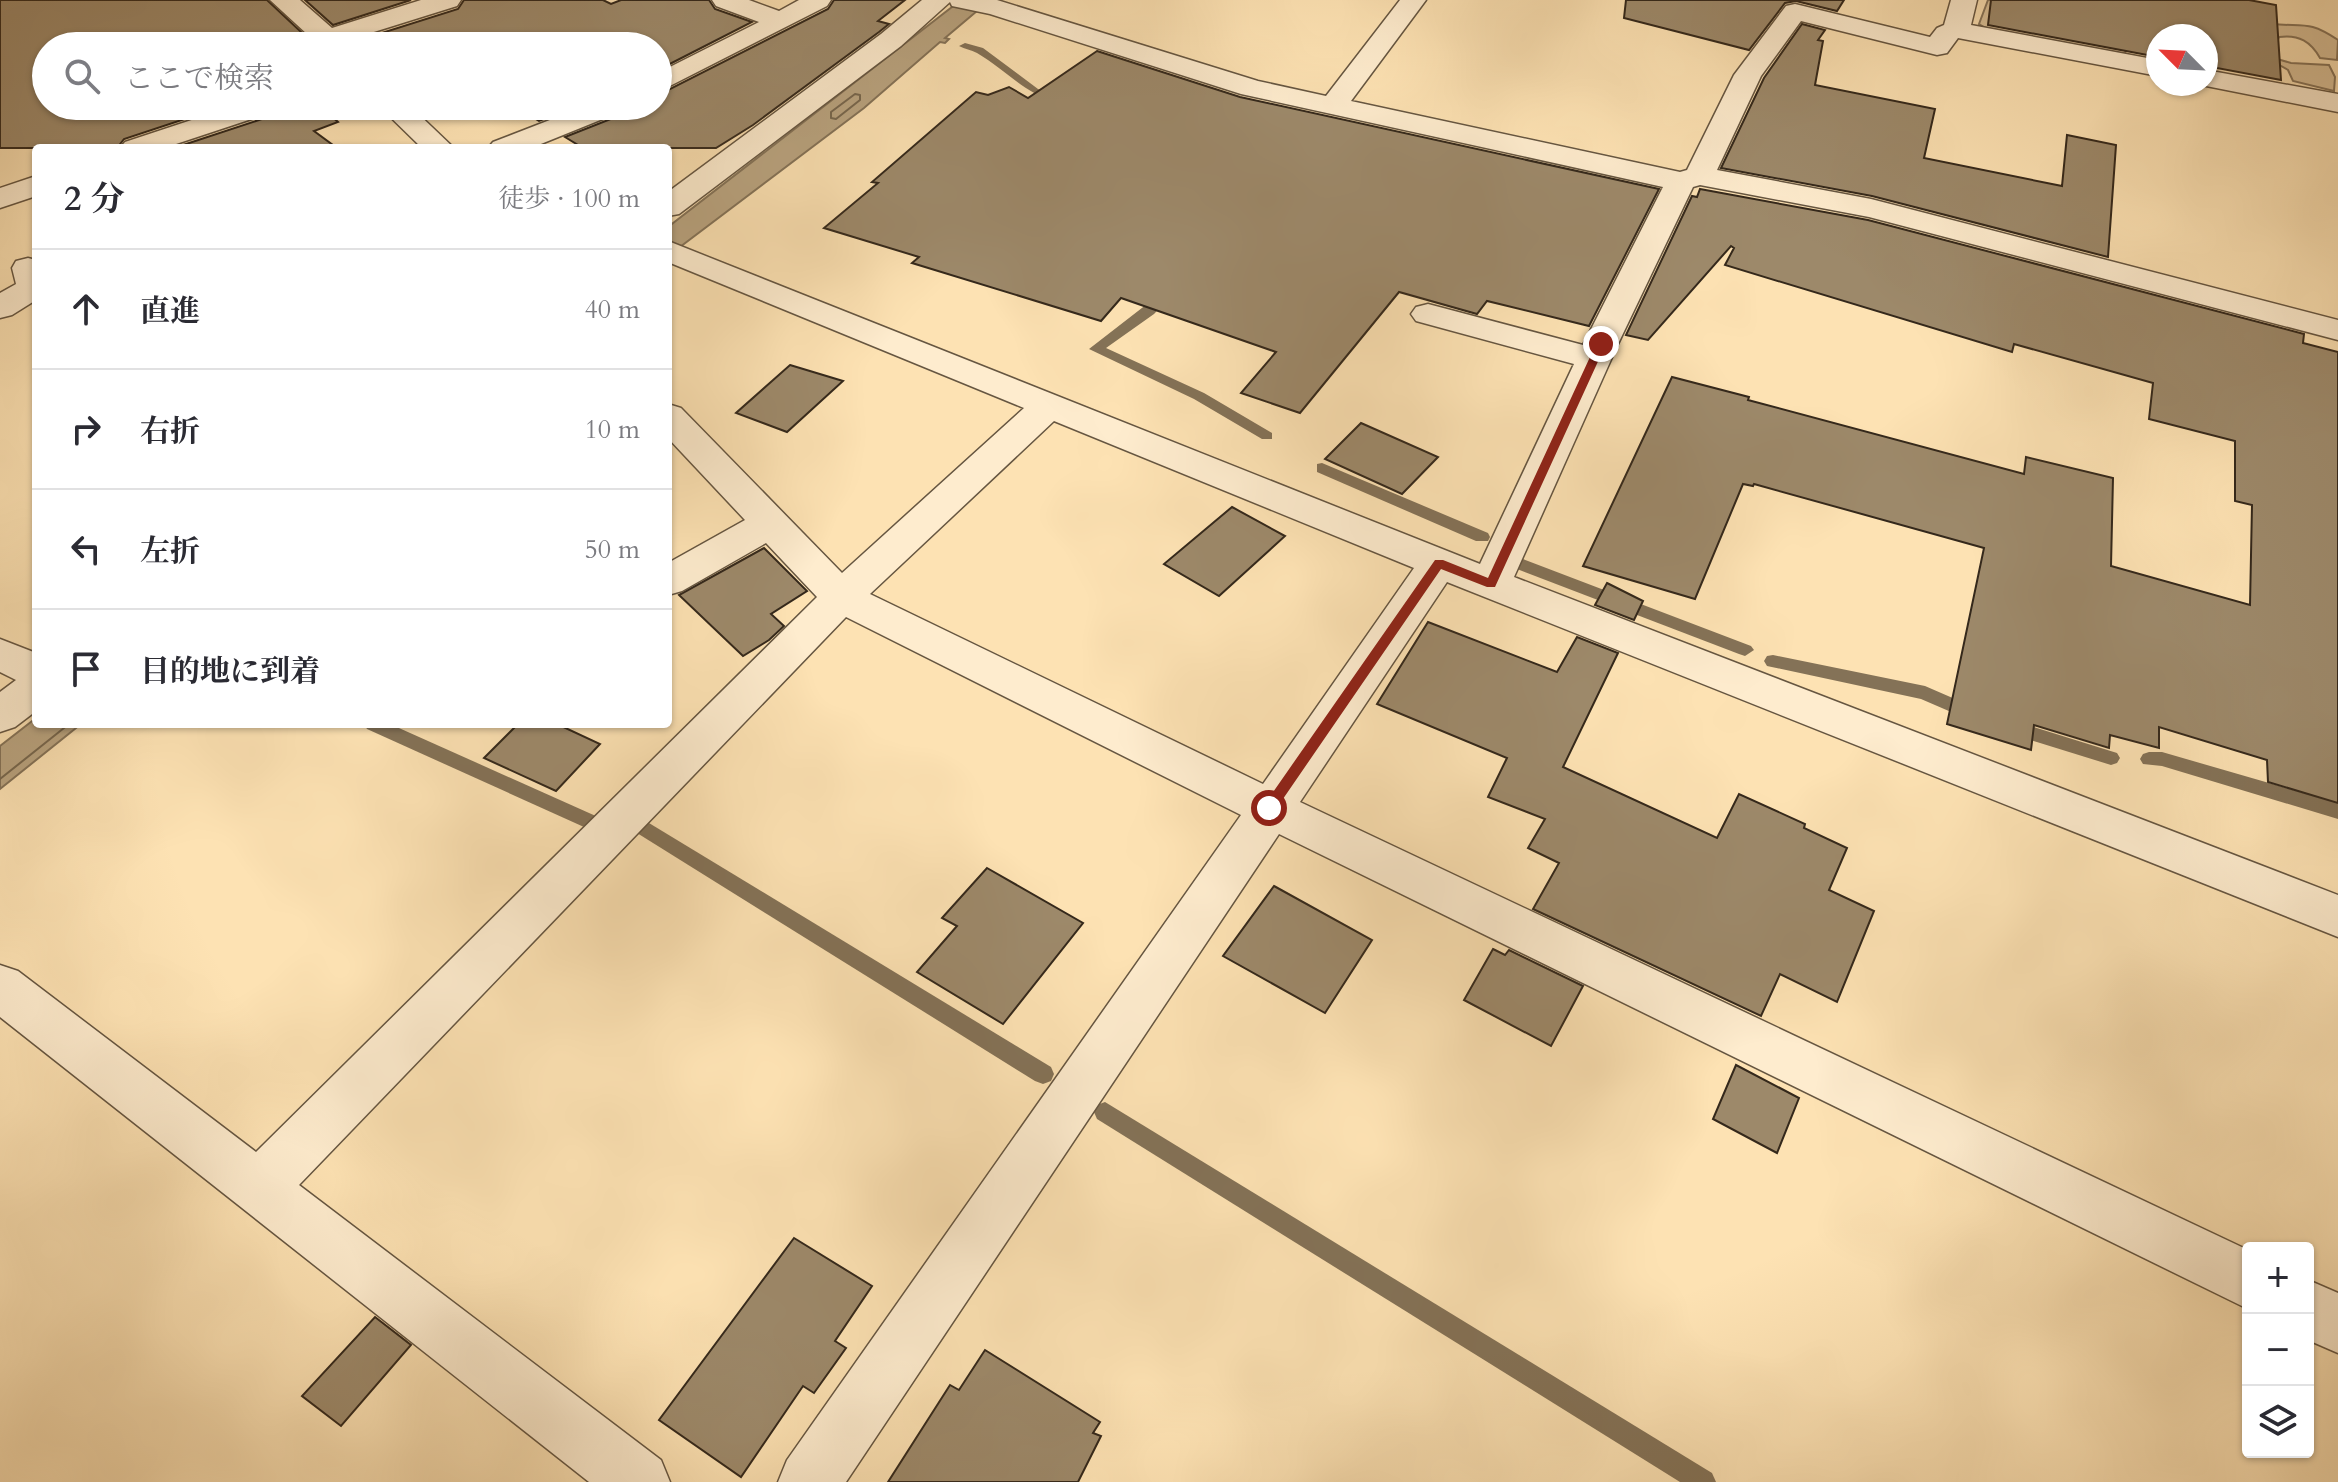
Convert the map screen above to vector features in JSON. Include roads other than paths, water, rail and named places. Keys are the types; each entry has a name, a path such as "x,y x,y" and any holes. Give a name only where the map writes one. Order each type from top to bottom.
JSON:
{"street":[{"path":"283,0 320,32"},
{"path":"360,32 448,0"},
{"path":"725,0 781,21"},
{"path":"672,77 818,0"},
{"path":"672,204 891,40 938,0"},
{"path":"961,0 997,8 1251,88 1690,178 1871,208 2005,240 2338,330"},
{"path":"1333,106 1413,0"},
{"path":"1956,30 1964,0"},
{"path":"1491,584 1595,359 1690,178 1748,75 1795,12 1937,47 1946,34 1956,30 2146,66"},
{"path":"2218,80 2338,103"},
{"path":"144,144 195,120"},
{"path":"408,120 435,144"},
{"path":"514,144 579,120"},
{"path":"0,199 32,187"},
{"path":"679,264 1048,406 1491,584 2338,916"},
{"path":"28,268 32,283"},
{"path":"0,308 32,288"},
{"path":"1428,314 1595,359"},
{"path":"259,1187 841,597 1048,406"},
{"path":"672,420 841,597 1269,808 2242,1277"},
{"path":"672,579 770,523"},
{"path":"809,1482 1439,563"},
{"path":"0,654 32,670"},
{"path":"0,715 32,691"},
{"path":"0,987 639,1482"},
{"path":"2314,1312 2338,1324"}],"water":[{"path":"961,0 990,0 945,38 949,39 945,43 940,42 864,108 672,253 672,224"},
{"path":"32,721 32,728 76,728 0,789 0,746"}],"waterway":[{"path":"965,46 979,50 1034,91 1058,100"},
{"path":"1169,291 1149,311 1096,349 1199,396 1267,436"},
{"path":"1322,468 1482,537"},
{"path":"1523,565 1745,650"},
{"path":"1773,661 1925,693 1972,714"},
{"path":"2011,727 2111,758"},
{"path":"382,728 591,822"},
{"path":"2149,759 2162,759 2338,811"},
{"path":"644,828 1043,1074"},
{"path":"1105,1112 1703,1482"}]}
